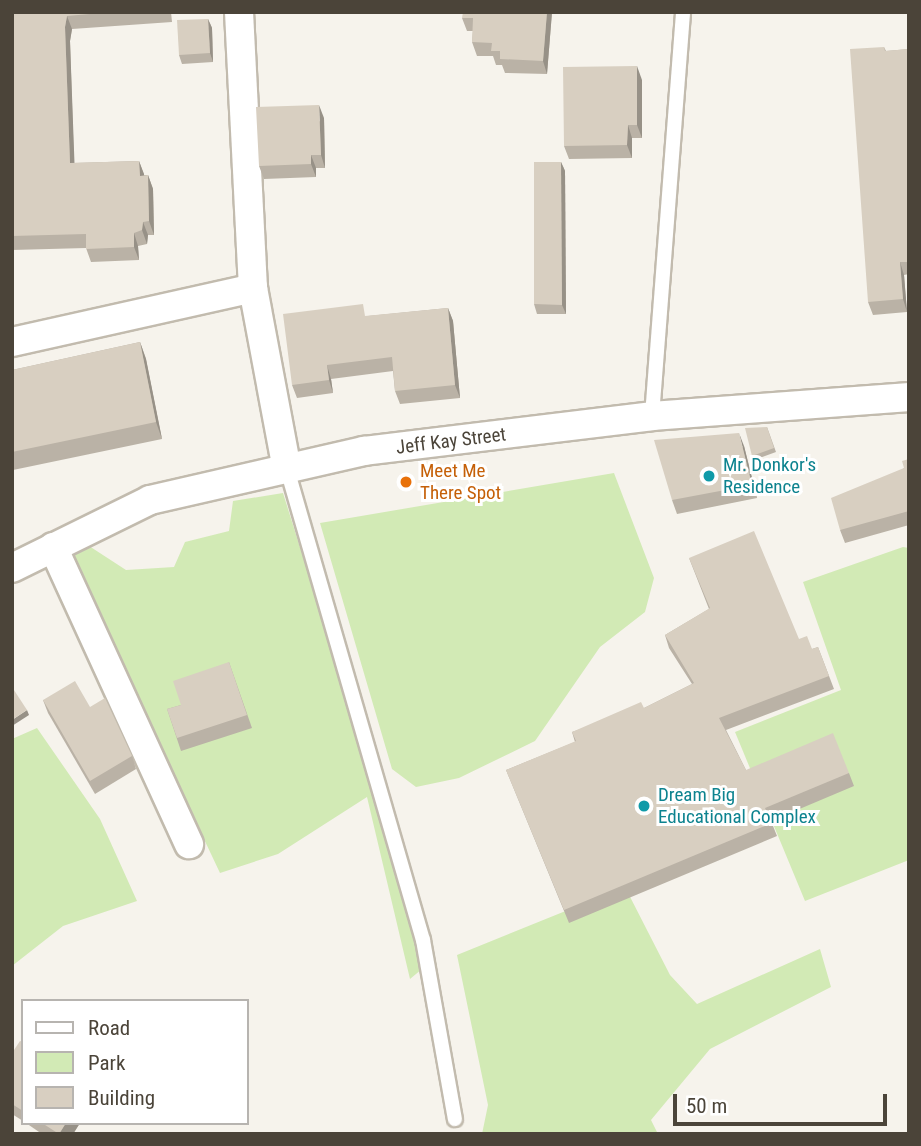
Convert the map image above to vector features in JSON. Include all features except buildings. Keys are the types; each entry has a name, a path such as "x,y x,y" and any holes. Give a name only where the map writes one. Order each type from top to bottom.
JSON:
{"street":[{"path":"239,12 253,288 287,469"},
{"path":"12,342 253,288"},
{"name":"Jeff Kay Street","path":"12,568 150,500 364,452 652,416 909,397"},
{"path":"53,547 189,844"}],"lane":[{"path":"652,416 683,12"},
{"path":"287,469 423,940 455,1119"}],"green space":[{"path":"614,473 654,578 645,612 600,647 535,741 459,778 416,787 392,769 320,523"},
{"path":"283,493 370,771 422,969 410,979 367,797 278,854 220,873 68,551 86,544 126,570 174,567 185,542 229,531 233,501"},
{"path":"903,547 909,548 909,860 805,901 735,732 841,690 803,582"},
{"path":"37,728 100,819 137,901 63,926 12,966 12,739"},
{"path":"625,887 670,975 697,1004 820,949 831,987 710,1049 651,1120 658,1134 482,1134 488,1105 457,955"}],"place":[{"name":"Mr. Donkor's Residence","path":"709,476"},
{"name":"Meet Me There Spot","path":"406,482"},
{"name":"Dream Big Educational Complex","path":"644,806"}]}
